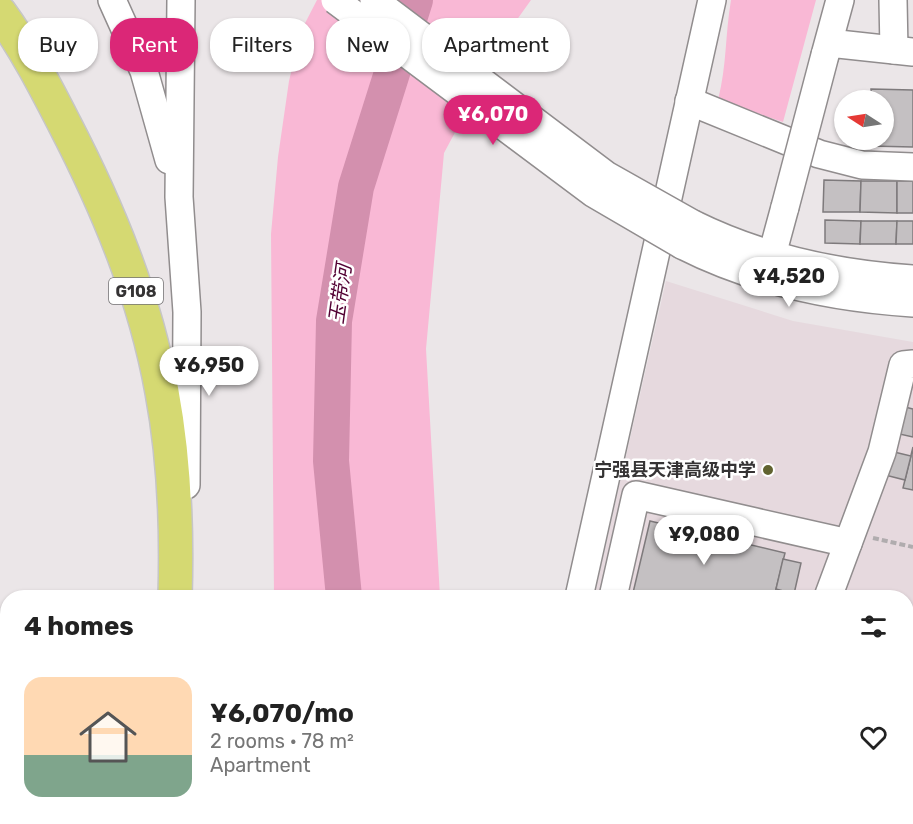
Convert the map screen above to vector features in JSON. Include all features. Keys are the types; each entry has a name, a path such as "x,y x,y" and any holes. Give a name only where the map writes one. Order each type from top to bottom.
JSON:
{"highway":[{"name":"G108","path":"0,13 57,110 97,189 139,298 156,364 166,416 172,482 176,590"}],"street":[{"path":"112,0 144,71 164,137 178,197"},
{"path":"177,590 186,497 187,312 178,197 181,0"},
{"path":"335,0 593,194 687,234 723,238 813,266 855,274 913,279"},
{"path":"374,0 687,234 704,256 752,275 808,290 863,300 913,303"},
{"path":"581,590 712,0"},
{"path":"772,255 840,0"},
{"path":"827,49 904,51 893,0"},
{"path":"689,101 819,154 861,165 913,167"},
{"path":"831,590 882,452 903,365 913,364"},
{"path":"615,590 636,495 850,538"}],"path":[{"path":"850,538 913,547"}],"shaded area":[{"path":"317,0 531,0 518,18 422,18 422,72 487,72 444,153 426,349 440,590 274,590 271,234 278,157 291,72 314,72 314,18 308,18"},
{"path":"731,0 816,0 783,122 718,100"},
{"name":"宁强县天津高级中学","path":"666,281 793,321 913,342 913,590 596,590"}],"building":[{"path":"871,89 913,90 913,147 894,147 894,90"},
{"path":"824,180 861,181 860,212 823,212"},
{"path":"861,181 897,181 897,213 860,212"},
{"path":"897,181 913,181 913,213 897,213"},
{"path":"825,220 861,221 860,244 825,243"},
{"path":"861,221 897,221 896,244 860,244"},
{"path":"897,221 913,221 913,244 896,244"},
{"path":"901,406 913,409 913,437 895,433"},
{"path":"913,447 913,490 903,488"},
{"path":"890,451 911,456 905,480 885,475"},
{"path":"650,521 785,553 776,590 634,590"},
{"path":"783,559 801,563 795,590 776,589"}],"waterway":[{"name":"玉带河","path":"343,590 331,461 334,321 356,187 415,0"}],"place":[{"name":"宁强县天津高级中学","path":"768,470"}]}
